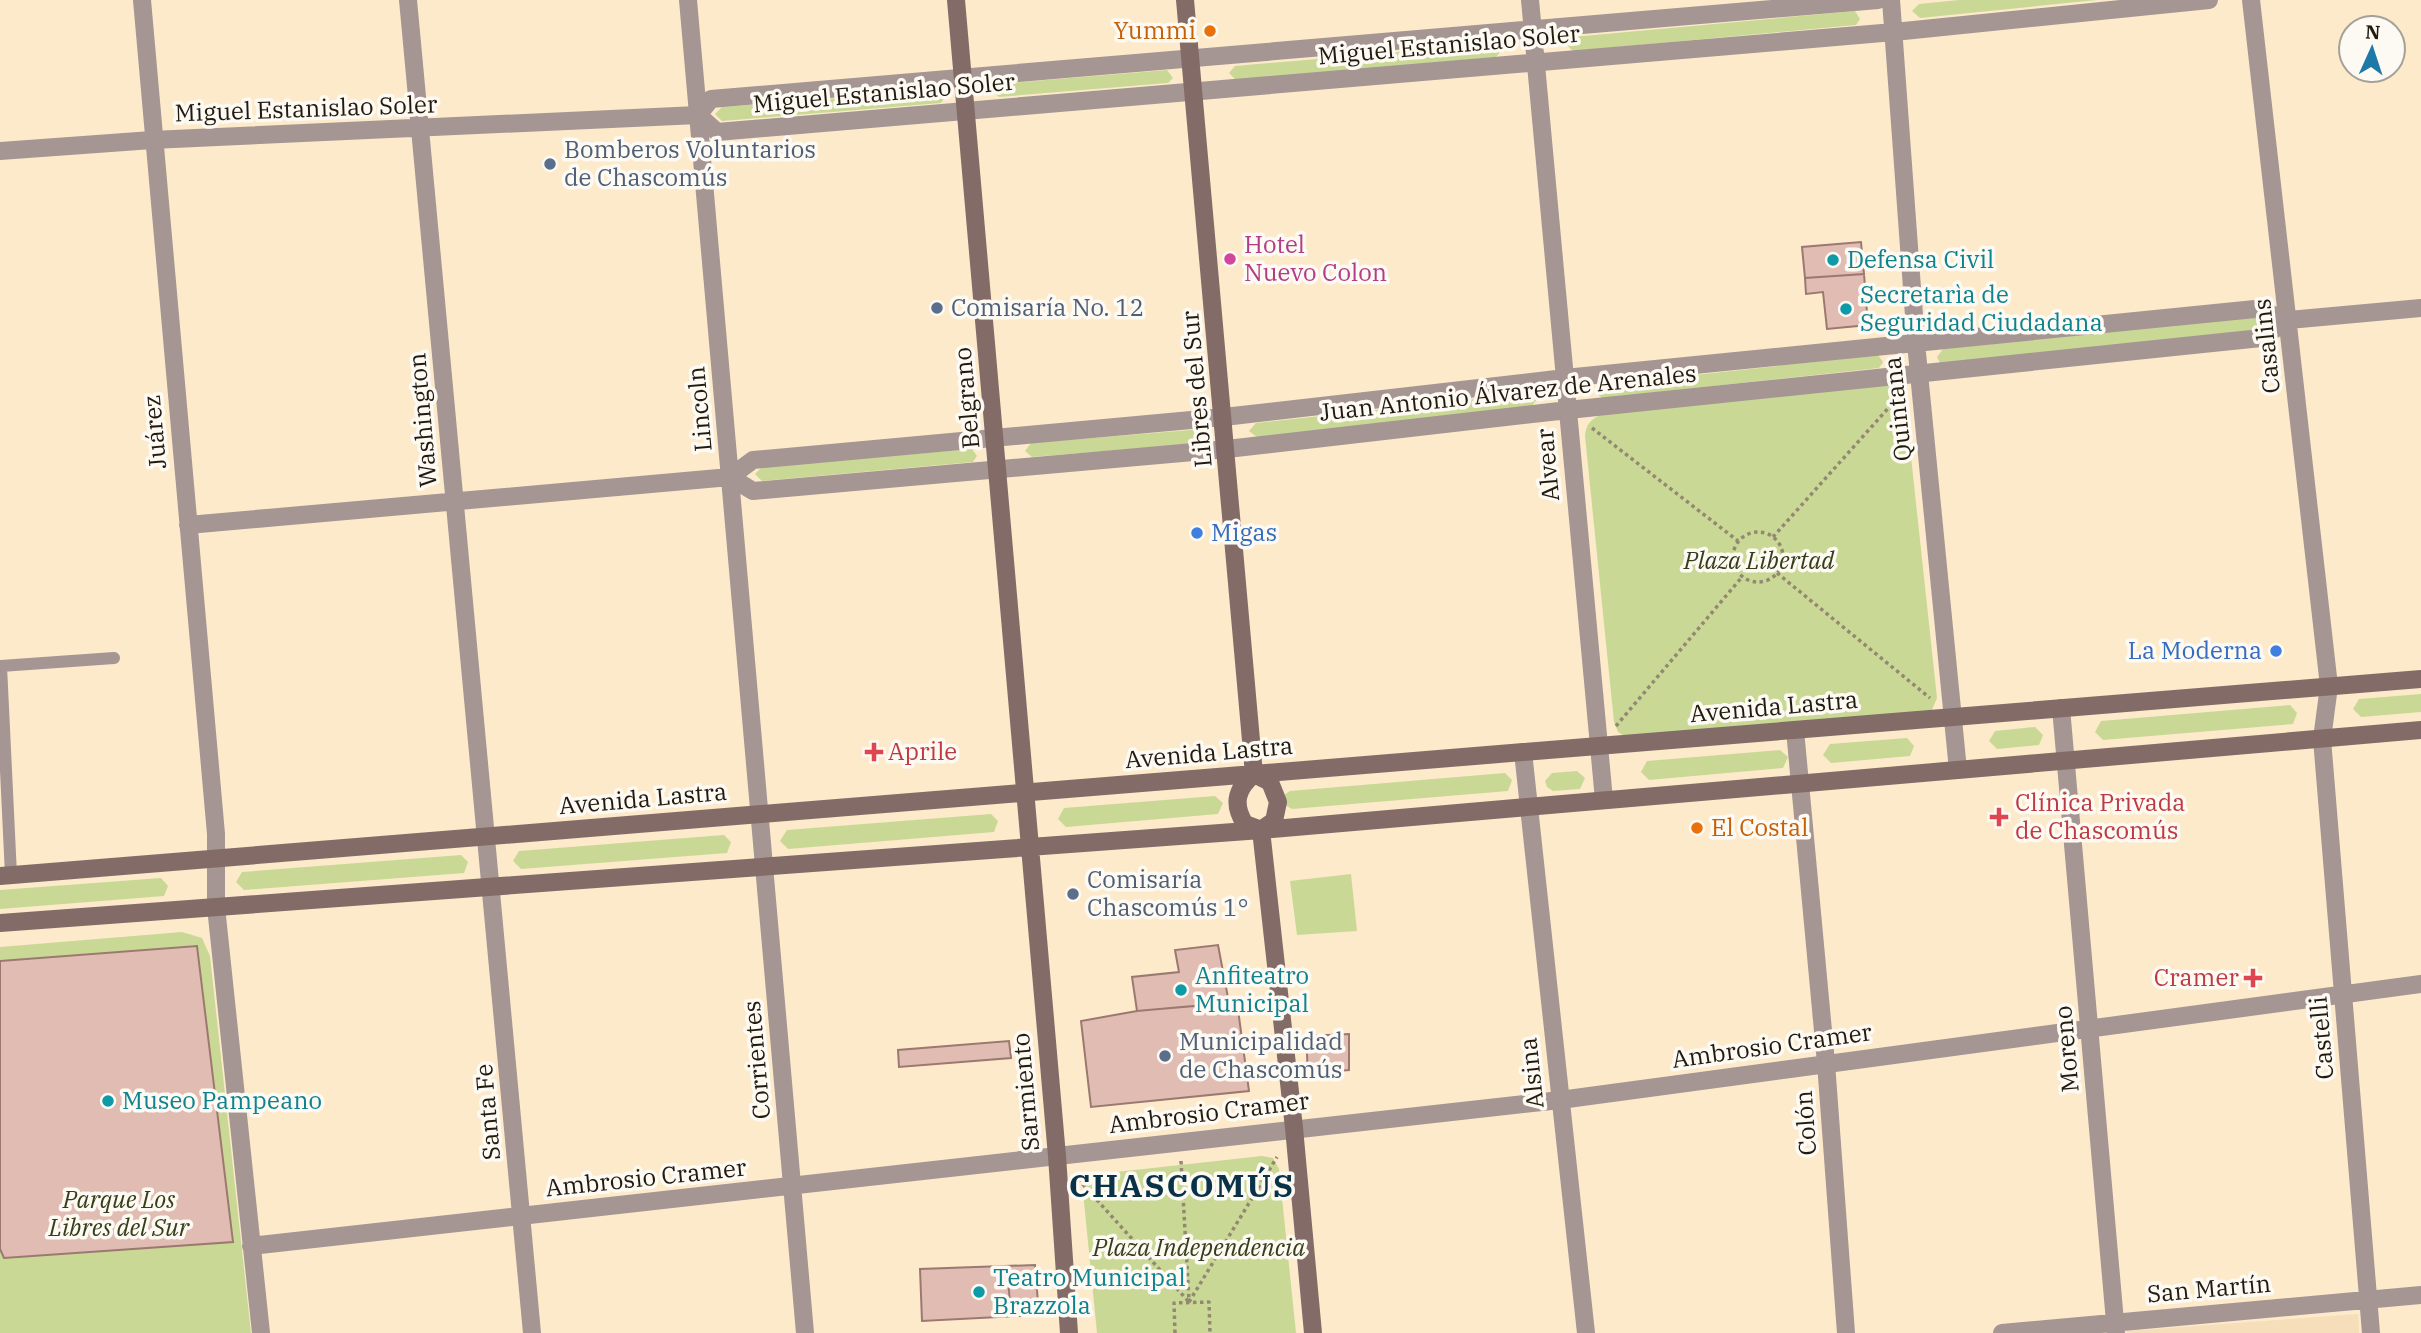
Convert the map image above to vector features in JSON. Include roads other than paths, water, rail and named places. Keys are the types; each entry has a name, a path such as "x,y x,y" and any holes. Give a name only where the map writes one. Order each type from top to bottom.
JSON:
{"main road":[{"name":"Belgrano","path":"957,0 1030,847"},
{"name":"Libres del Sur","path":"1185,0 1254,774"},
{"name":"Avenida Lastra","path":"6,875 2421,679"},
{"path":"0,923 1261,830 2421,730"},
{"path":"1254,774 1270,782 1278,802 1273,821 1261,830 1245,824 1237,805 1242,784 1254,774"},
{"path":"1261,830 1294,1128 1313,1333"},
{"name":"Sarmiento","path":"1030,847 1069,1333"}],"street":[{"name":"Juárez","path":"142,0 152,140 216,834 216,907 261,1333"},
{"name":"Washington","path":"408,0 492,887"},
{"name":"Lincoln","path":"688,0 764,867"},
{"name":"Alvear","path":"1530,0 1604,800"},
{"name":"Miguel Estanislao Soler","path":"698,115 711,99 1191,61 1878,0"},
{"name":"Quintana","path":"1891,0 1916,343 1958,770"},
{"name":"Miguel Estanislao Soler","path":"0,151 152,140 698,115 717,132 1894,32 2209,0"},
{"name":"Casalins","path":"2251,0 2329,686 2322,738"},
{"name":"Juan Antonio Álvarez de Arenales","path":"188,525 730,477 753,460 1224,417 1565,378 2255,309 2288,320 2421,308"},
{"name":"Juan Antonio Álvarez de Arenales","path":"730,477 753,491 1227,449 1920,372 2261,338 2288,320"},
{"name":"Moreno","path":"2061,708 2116,1328"},
{"name":"Colón","path":"1795,730 1826,1063 1846,1333"},
{"name":"Castelli","path":"2322,738 2371,1333"},
{"name":"Alsina","path":"1523,752 1586,1333"},
{"name":"Corrientes","path":"764,867 806,1333"},
{"name":"Santa Fe","path":"492,887 532,1333"},
{"name":"Ambrosio Cramer","path":"251,1246 1560,1100 2421,984"},
{"name":"San Martín","path":"2002,1333 2116,1328 2421,1295"}],"lane":[{"path":"6,875 1,666 114,658"}],"place":[{"name":"Yummi","path":"1210,31"},
{"name":"Bomberos Voluntarios de Chascomús","path":"550,164"},
{"name":"Hotel Nuevo Colon","path":"1230,259"},
{"name":"Defensa Civil","path":"1833,260"},
{"name":"Comisaría No. 12","path":"937,308"},
{"name":"Secretarìa de Seguridad Ciudadana","path":"1846,309"},
{"name":"Migas","path":"1197,533"},
{"name":"La Moderna","path":"2276,651"},
{"name":"Aprile","path":"874,752"},
{"name":"Clínica Privada de Chascomús","path":"1999,817"},
{"name":"El Costal","path":"1697,828"},
{"name":"Comisaría Chascomús 1°","path":"1073,894"},
{"name":"Cramer","path":"2253,978"},
{"name":"Anfiteatro Municipal","path":"1181,990"},
{"name":"Municipalidad de Chascomús","path":"1165,1056"},
{"name":"Museo Pampeano","path":"108,1101"},
{"name":"Teatro Municipal Brazzola","path":"979,1292"}],"district":[{"name":"CHASCOMÚS","path":"1182,1186"}],"park label":[{"name":"Plaza Libertad","path":"1759,561"},
{"name":"Parque Los Libres del Sur","path":"119,1214"},
{"name":"Plaza Independencia","path":"1199,1248"}]}
